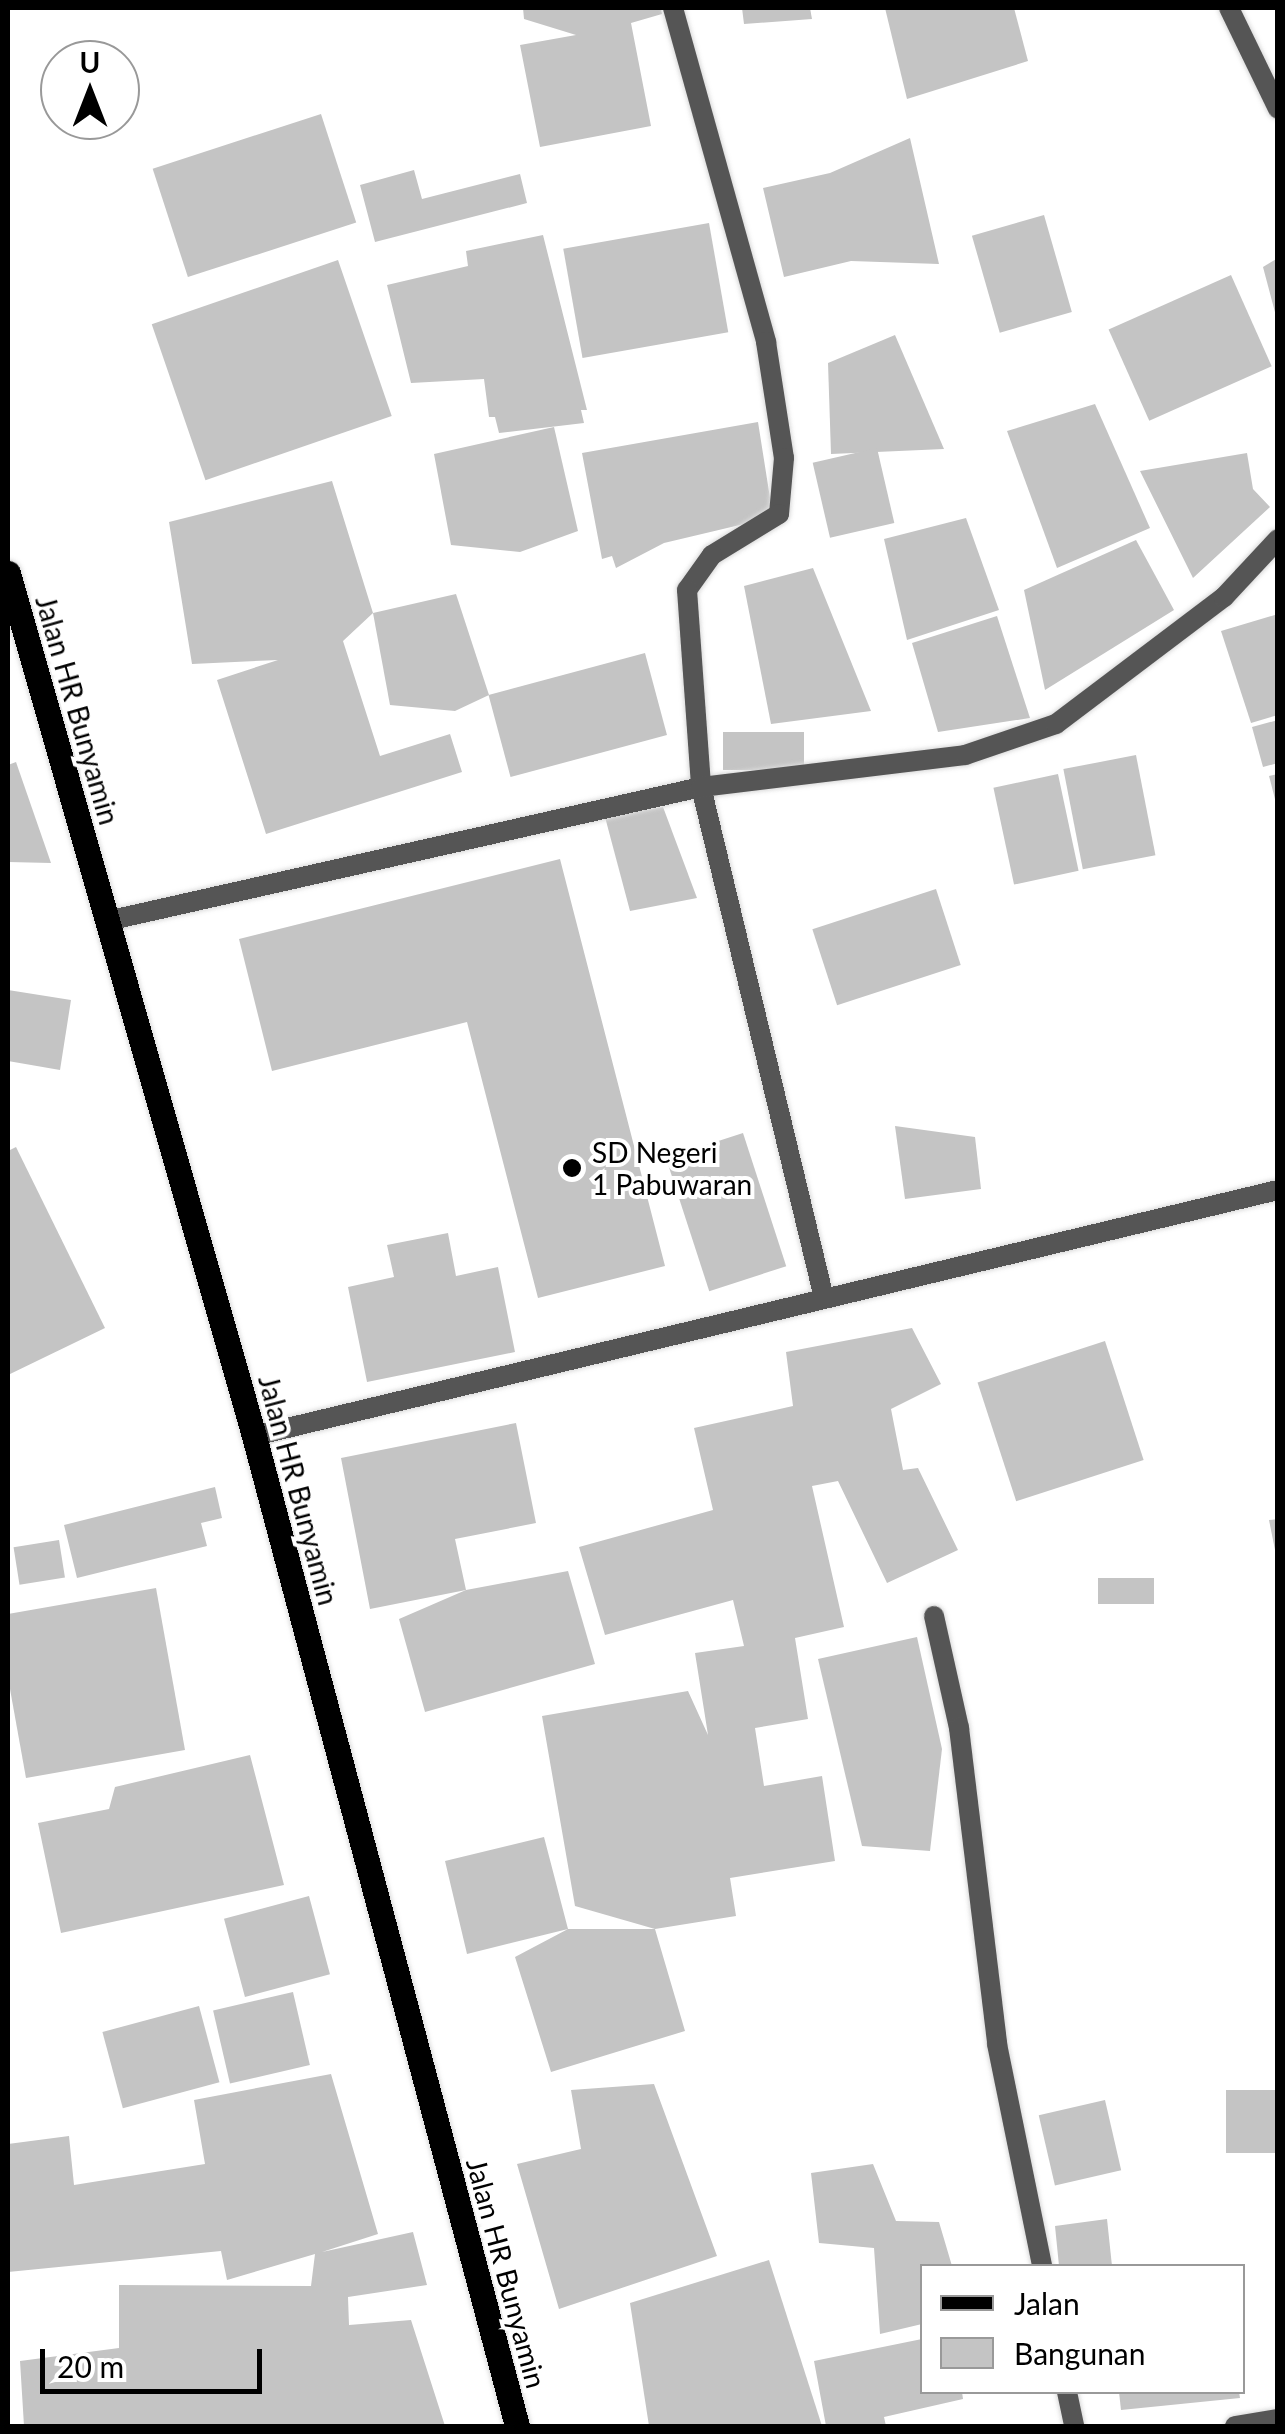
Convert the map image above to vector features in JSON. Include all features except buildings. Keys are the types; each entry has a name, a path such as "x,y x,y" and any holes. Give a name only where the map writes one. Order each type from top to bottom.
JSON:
{"main road":[{"name":"Jalan HR Bunyamin","path":"8,573 254,1436 517,2426"}],"street":[{"path":"673,8 766,342 784,458 779,514 712,555 687,590 702,787 824,1298"},
{"path":"1230,8 1278,110"},
{"path":"107,921 702,787 965,755 1056,724 1224,596 1278,539"},
{"path":"254,1436 1278,1190"},
{"path":"934,1616 959,1728 997,2044 1042,2264"},
{"path":"1066,2394 1074,2426"},
{"path":"1235,2426 1278,2419"}],"place":[{"name":"SD Negeri 1 Pabuwaran","path":"572,1168"}]}
